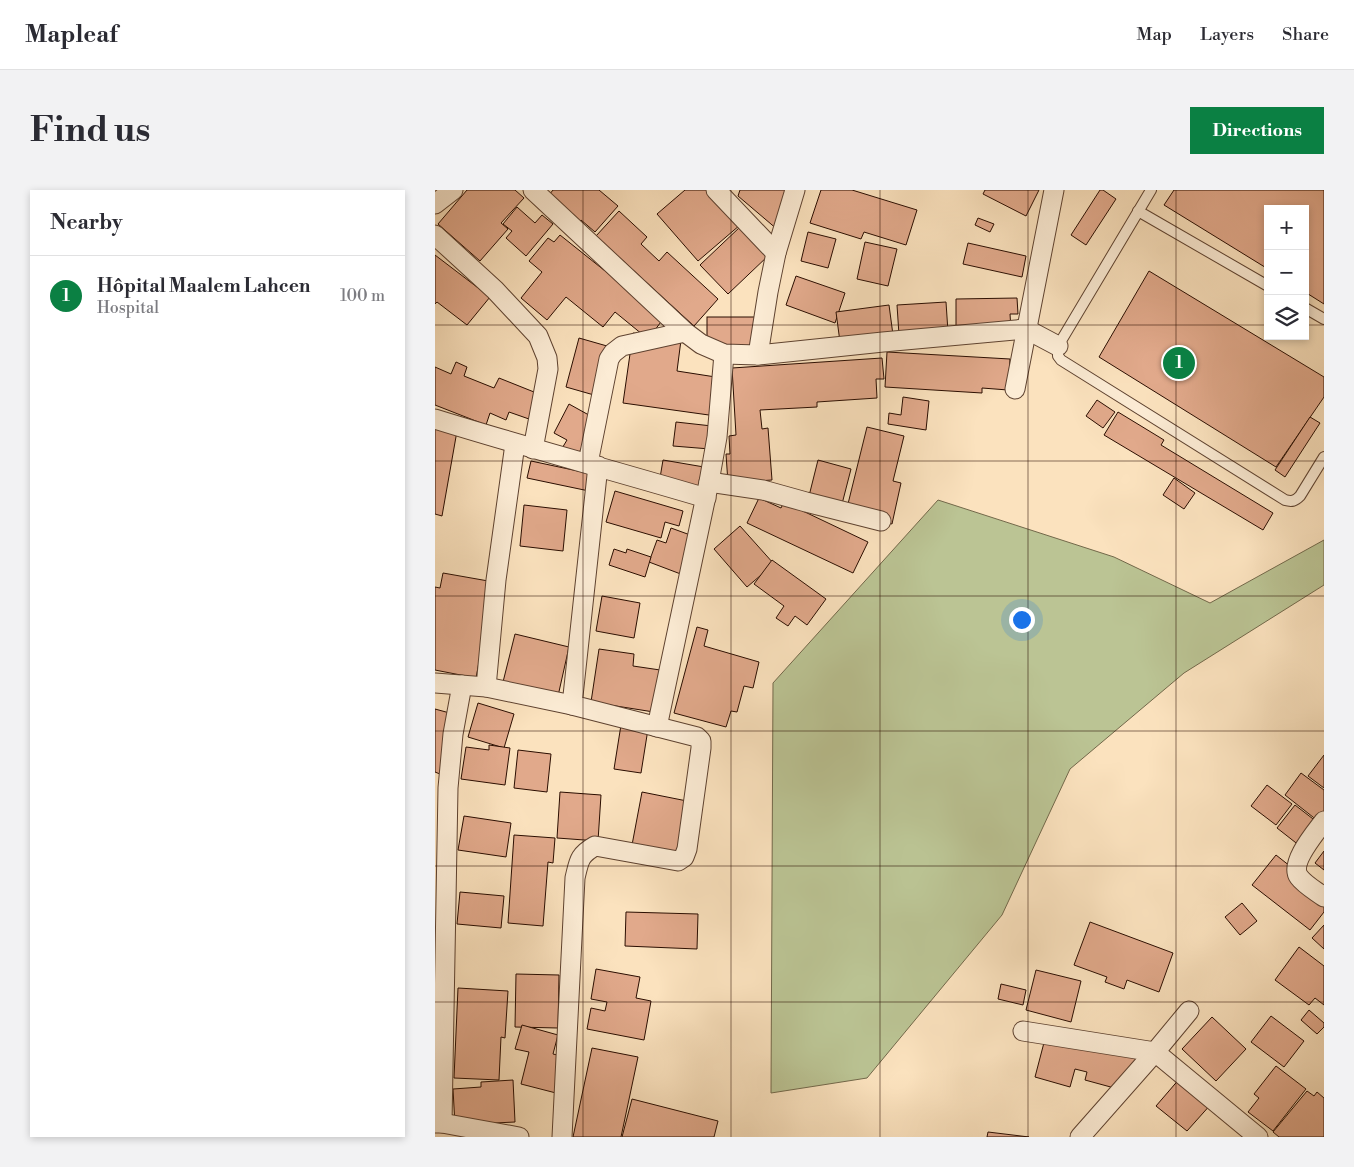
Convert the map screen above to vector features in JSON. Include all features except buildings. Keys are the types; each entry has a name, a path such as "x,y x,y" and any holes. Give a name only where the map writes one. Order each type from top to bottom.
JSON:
{"street":[{"path":"435,204 453,190"},
{"path":"533,190 685,332 701,344 724,354 758,355 1026,330 1058,346"},
{"path":"716,190 776,254"},
{"path":"758,355 776,254 795,190"},
{"path":"1015,389 1053,190"},
{"path":"435,234 495,290 538,336 547,358 548,368 533,449"},
{"path":"572,705 593,465 609,359 613,352 622,346 685,332"},
{"path":"657,727 717,437 724,354"},
{"path":"435,419 515,444 593,465 707,490 763,490 881,521"},
{"path":"485,687 496,580 515,444"},
{"path":"435,683 485,687 572,705 697,737 701,742 687,849 684,857 679,861 595,846 580,859 575,878 562,1137"},
{"path":"462,685 453,734 448,788 439,1123 491,1134 519,1137"},
{"path":"1324,821 1306,846 1296,871 1304,882 1324,897"},
{"path":"1080,1137 1189,1011"},
{"path":"1023,1031 1155,1052 1258,1137"}],"lane":[{"path":"1151,190 1058,346 1057,351 1061,360 1285,500 1296,500 1300,496 1324,457"},
{"path":"1138,211 1264,284"},
{"path":"1309,310 1324,319"}],"green space":[{"path":"938,500 1114,557 1210,603 1324,540 1324,585 1184,673 1070,769 1002,915 867,1078 771,1093 773,683"}],"place":[{"name":"Hôpital Maalem Lahcen","path":"1179,363"}]}
